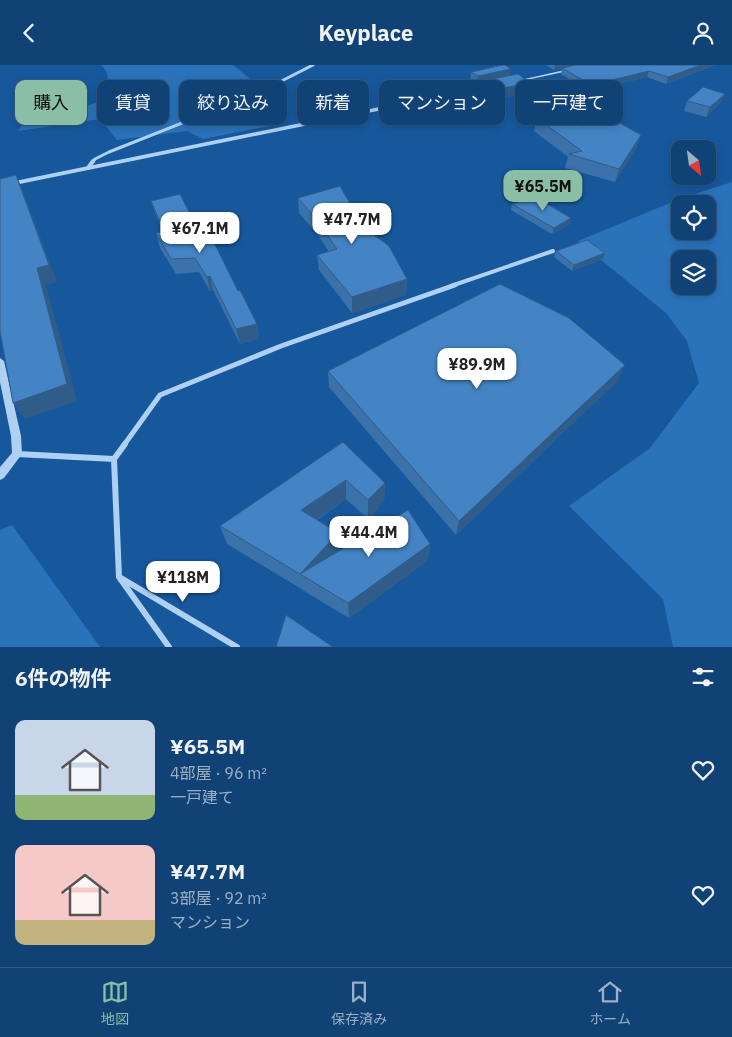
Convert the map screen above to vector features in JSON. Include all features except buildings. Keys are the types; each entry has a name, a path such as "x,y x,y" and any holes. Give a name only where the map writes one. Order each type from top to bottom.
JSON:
{"street":[{"path":"88,168 95,159 109,152 251,95 313,65"},
{"path":"0,186 594,65"},
{"path":"169,647 119,577 114,459 160,395 281,346 553,251"},
{"path":"0,361 16,436 17,455 0,475"},
{"path":"17,455 114,459"},
{"path":"119,577 237,647"}],"shaded area":[{"path":"101,65 233,65 252,80 179,80 179,125 274,125 203,139 187,131 117,140 105,125 169,125 169,80 108,80 105,69"},
{"path":"97,102 97,119 87,121 87,106"},
{"path":"22,125 59,125 18,131"},
{"path":"732,182 732,647 673,647 663,599 569,506 650,448 699,383 687,341 666,313 578,241 671,203 671,240 716,240 716,195 691,195"},
{"path":"12,525 100,647 0,647 0,530"}]}
